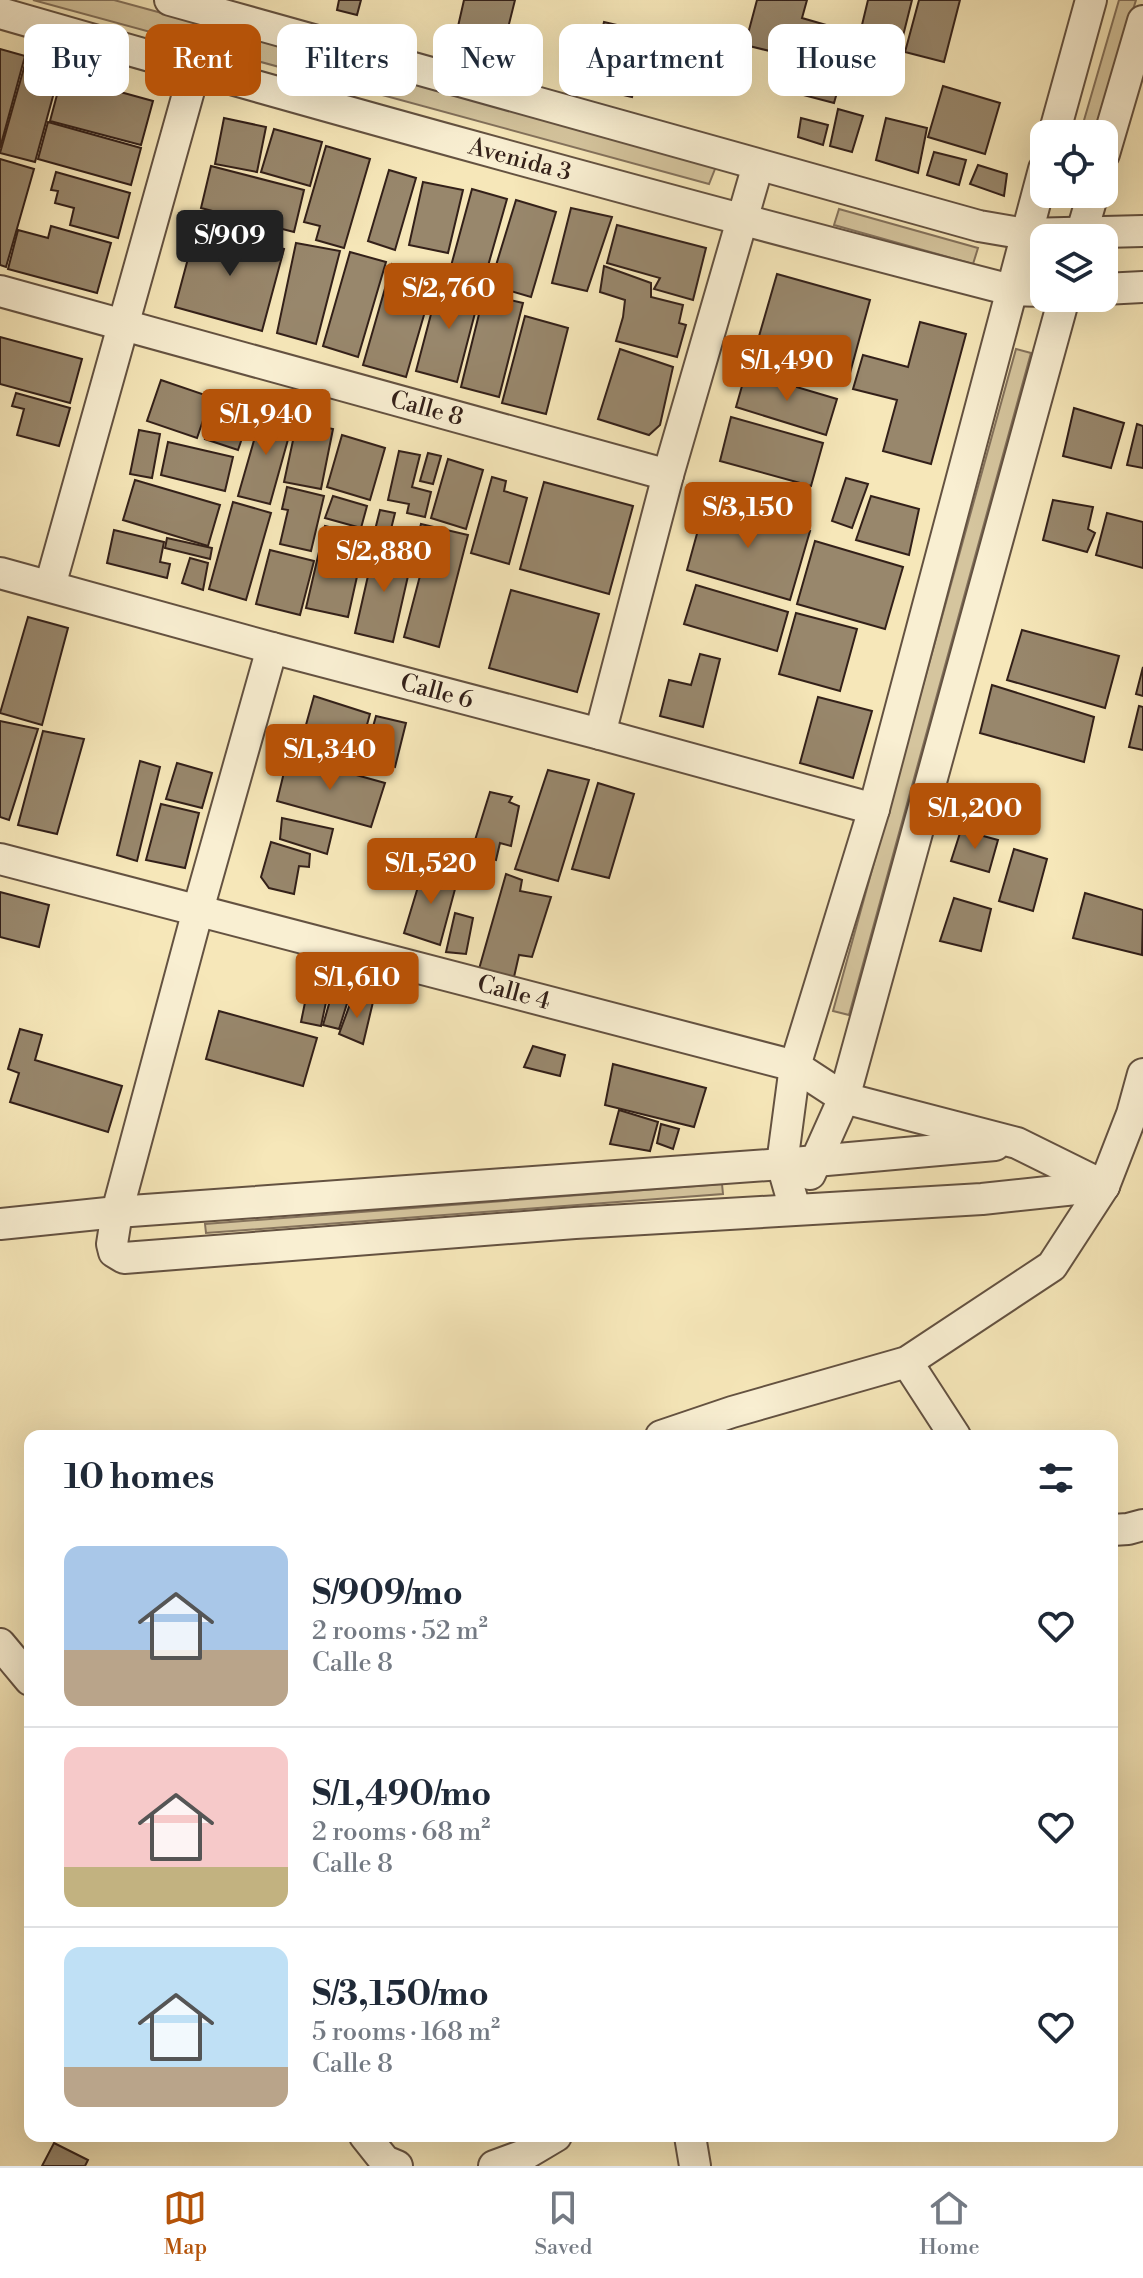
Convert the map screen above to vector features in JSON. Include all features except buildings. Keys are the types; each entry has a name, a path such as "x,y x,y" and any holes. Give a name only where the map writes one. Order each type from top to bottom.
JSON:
{"street":[{"path":"170,0 212,6 979,226 1030,234"},
{"path":"1058,120 1091,0"},
{"name":"Avenida 3","path":"0,13 145,55"},
{"path":"1114,120 1143,21"},
{"name":"Avenida 3","path":"261,87 742,220 1011,290 1030,291"},
{"path":"50,586 188,96"},
{"path":"600,734 668,475 758,165"},
{"path":"795,1209 782,1164 795,1066 874,809 1033,208"},
{"path":"1118,233 1143,231"},
{"path":"1118,288 1143,287"},
{"name":"Calle 8","path":"0,291 668,475"},
{"path":"795,1209 844,1098 1060,312"},
{"name":"Calle 6","path":"0,573 874,809"},
{"path":"272,648 117,1212 112,1244 114,1252 124,1258 575,1223 982,1199 1104,1186"},
{"name":"Calle 4","path":"0,859 795,1066 844,1098 1017,1143 1104,1186"},
{"path":"679,1430 907,1362 1052,1266 1104,1186 1132,1114 1143,1074"},
{"path":"0,1224 117,1212 782,1164 1017,1143"},
{"path":"907,1362 951,1430"},
{"path":"1118,1530 1143,1525"},
{"path":"0,1644 24,1673"},
{"path":"370,2142 385,2161 397,2166"},
{"path":"494,2166 524,2155 546,2142"},
{"path":"691,2142 695,2166"}],"shaded area":[{"path":"33,0 114,0 202,24 145,24 145,30"},
{"path":"1119,0 1136,0 1099,120 1084,120"},
{"path":"261,40 277,44 277,66 261,62"},
{"path":"417,82 433,87 433,96 467,96 717,164 709,184 386,96 417,96"},
{"path":"839,209 978,248 973,264 834,225"},
{"path":"1016,349 1031,353 849,1015 833,1011"},
{"path":"722,1184 723,1194 206,1233 205,1224"}]}
